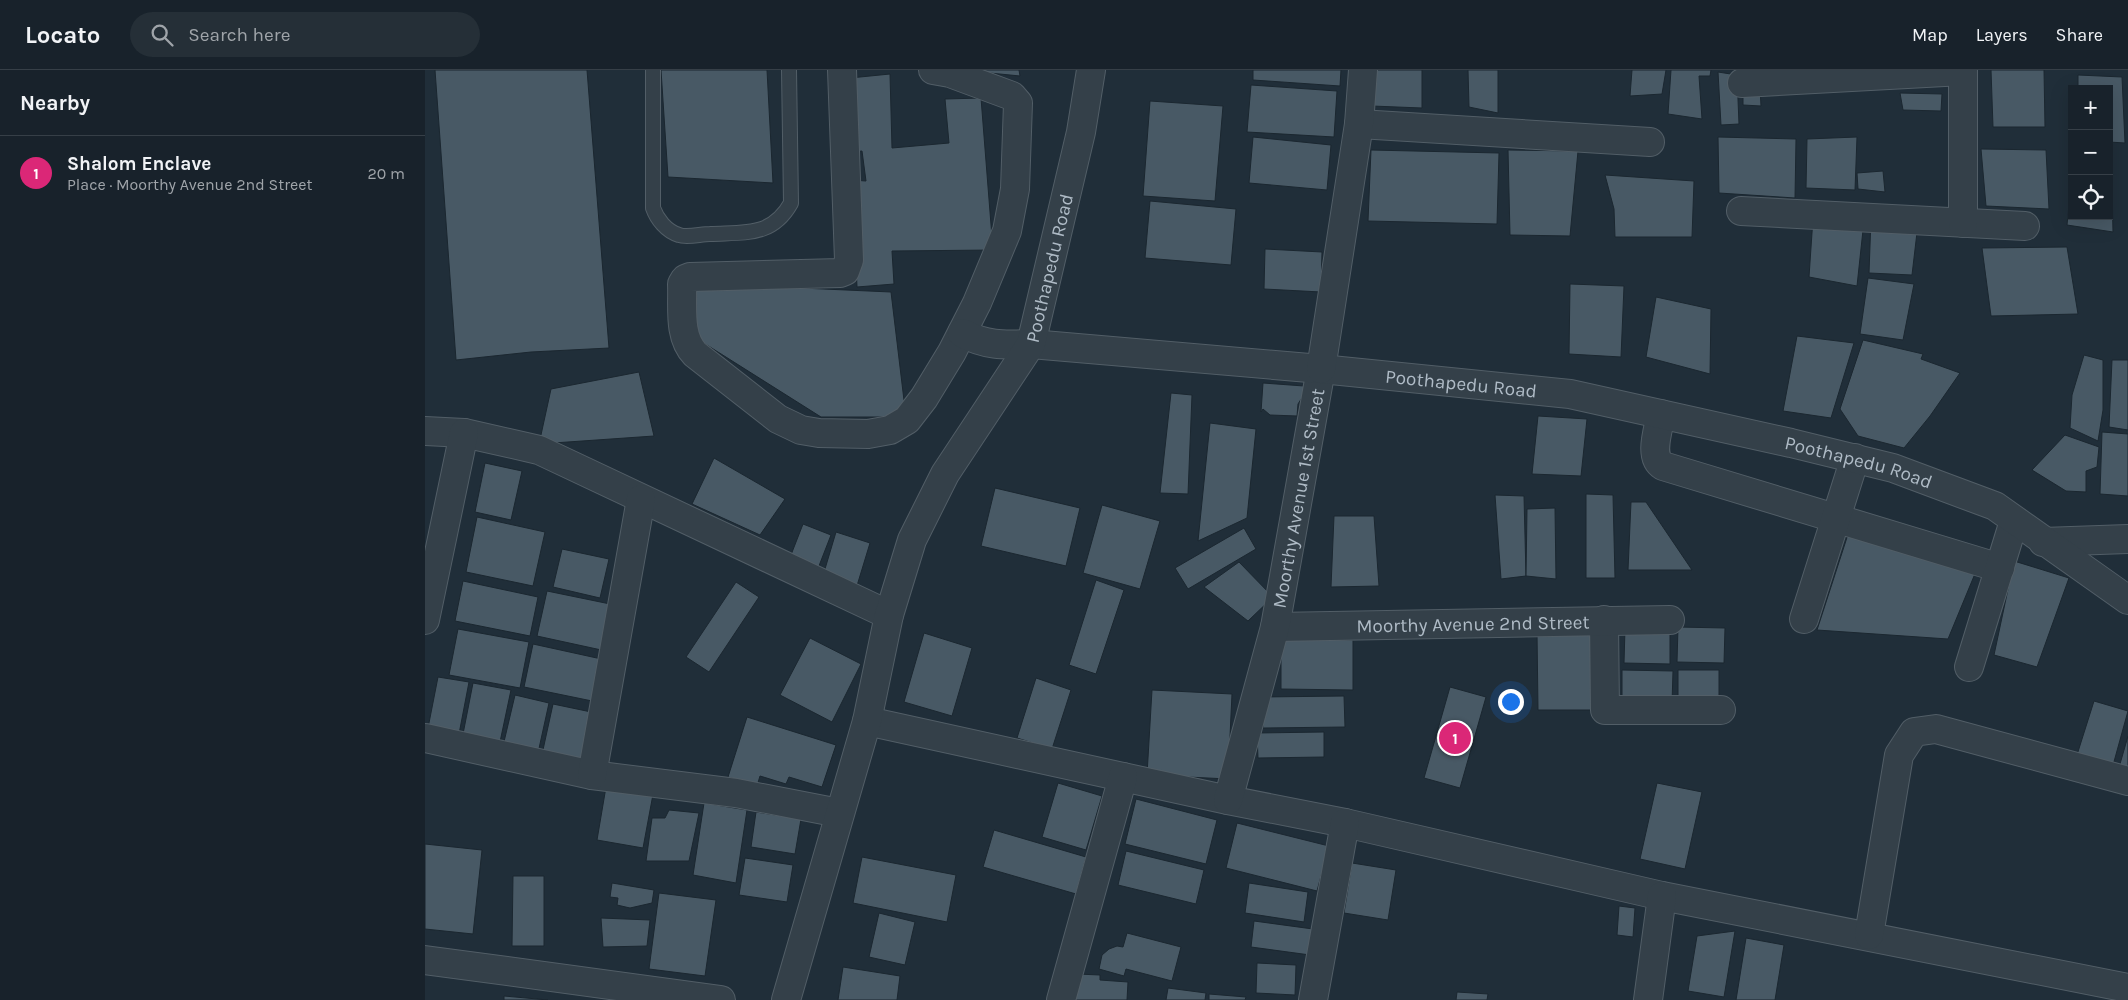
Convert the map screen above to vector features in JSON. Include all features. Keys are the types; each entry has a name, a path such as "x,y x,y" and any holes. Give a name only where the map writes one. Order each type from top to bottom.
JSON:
{"street":[{"path":"842,70 849,260 845,271 840,274 690,277 685,279 682,284 685,342 695,354 786,422 801,430 819,433 868,434 890,430 907,420 924,398 962,332 1007,231 1015,189 1018,103 1011,96 950,73 933,70"},
{"name":"Poothapedu Road","path":"1091,70 1081,132 1031,344 1321,369 1570,394 1855,458 1893,468 1995,506 2043,542 2128,600"},
{"name":"Moorthy Avenue 1st Street","path":"1228,800 1275,626 1321,369 1359,124 1363,70"},
{"path":"1742,83 1963,71 1963,224"},
{"path":"1359,124 1650,142"},
{"path":"1741,210 2025,226"},
{"path":"962,332 980,342 1003,346 1031,344"},
{"path":"786,1000 867,721 889,616 912,540 945,474 1031,344"},
{"path":"1661,414 1655,453 1659,463 2000,568"},
{"path":"425,431 464,433 539,450 889,616"},
{"path":"425,620 464,433"},
{"path":"1804,619 1855,458"},
{"path":"592,776 641,499"},
{"path":"1969,667 2014,521"},
{"path":"2043,542 2128,539"},
{"path":"1604,620 1605,710 1721,710"},
{"name":"Moorthy Avenue 2nd Street","path":"1275,626 1670,620"},
{"path":"867,721 1228,800 1345,822 1662,896 1869,935 2128,988"},
{"path":"1869,935 1899,755 1914,732 1936,729 2128,781"},
{"path":"425,738 592,776 737,793 839,813"},
{"path":"1061,1000 1123,777"},
{"path":"1313,1000 1345,822"},
{"path":"1648,1000 1662,896"},
{"path":"425,960 721,1000"}],"lane":[{"path":"653,70 653,208 656,217 665,227 679,236 758,232 782,218 791,203 789,70"}],"building":[{"path":"435,70 587,70 609,348 531,352 456,360"},
{"path":"661,70 767,70 773,183 668,177"},
{"path":"1019,70 1020,76 969,71"},
{"path":"1253,70 1341,70 1340,86 1253,80"},
{"path":"1372,70 1422,70 1422,108 1372,106"},
{"path":"1468,70 1498,70 1498,113 1469,107"},
{"path":"1632,70 1666,70 1662,94 1630,96"},
{"path":"1671,70 1711,70 1710,76 1699,76 1702,119 1668,114"},
{"path":"1991,70 2044,70 2045,127 1993,127"},
{"path":"1718,72 1737,75 1739,124 1721,125"},
{"path":"890,74 892,148 949,143 945,99 981,98 993,250 892,251 894,284 857,287 852,180 866,181 862,151 853,152 850,78"},
{"path":"2078,75 2122,77 2125,143 2113,142 2113,85 2078,85"},
{"path":"1251,85 1337,91 1334,137 1247,132"},
{"path":"1760,87 1761,106 1743,105 1743,88"},
{"path":"1900,93 1942,94 1941,111 1903,110"},
{"path":"1150,101 1223,106 1215,201 1143,196"},
{"path":"1253,137 1331,145 1327,190 1249,183"},
{"path":"1718,137 1796,139 1795,198 1719,193"},
{"path":"1857,137 1855,190 1806,188 1807,139"},
{"path":"1981,149 2046,150 2049,209 1986,206"},
{"path":"1371,150 1499,153 1497,224 1368,221"},
{"path":"1508,150 1578,151 1570,236 1510,235"},
{"path":"1883,171 1885,192 1858,189 1857,173"},
{"path":"1605,175 1694,181 1692,237 1615,237 1614,209"},
{"path":"1150,201 1236,209 1231,265 1145,258"},
{"path":"2068,215 2068,220 2113,220 2113,232 2067,225"},
{"path":"1813,218 1864,221 1857,286 1809,277"},
{"path":"1871,218 1918,224 1912,275 1869,273"},
{"path":"2067,247 2078,314 1991,316 1982,248"},
{"path":"1265,249 1322,252 1321,292 1264,289"},
{"path":"1868,278 1914,284 1903,340 1860,334"},
{"path":"689,283 891,292 906,417 821,417 691,335"},
{"path":"1570,284 1624,286 1621,357 1569,354"},
{"path":"1656,297 1711,309 1710,374 1646,357"},
{"path":"1797,336 1854,343 1831,418 1783,411"},
{"path":"1863,340 1923,354 1921,359 1960,373 1930,416 1904,448 1858,436 1840,409"},
{"path":"2084,355 2103,360 2103,410 2098,441 2070,428 2072,395"},
{"path":"2112,360 2128,360 2128,430 2109,427"},
{"path":"639,372 654,436 539,444 551,389"},
{"path":"1263,383 1304,386 1303,396 1298,404 1297,416 1270,415 1263,409 1261,412"},
{"path":"1171,393 1192,395 1188,494 1160,493"},
{"path":"1538,416 1587,419 1581,476 1532,474"},
{"path":"1210,423 1256,429 1247,518 1198,541"},
{"path":"2102,432 2128,434 2128,496 2100,494"},
{"path":"2065,435 2099,447 2097,467 2086,471 2086,492 2066,491 2032,470"},
{"path":"714,458 785,499 760,535 692,504"},
{"path":"485,463 522,471 511,520 475,512"},
{"path":"995,488 1080,508 1066,566 981,546"},
{"path":"1586,494 1613,495 1615,578 1586,578"},
{"path":"1495,495 1524,496 1526,576 1501,579"},
{"path":"1631,502 1646,502 1692,570 1628,570"},
{"path":"1102,505 1160,521 1140,589 1083,573"},
{"path":"1555,508 1556,579 1526,576 1527,509"},
{"path":"1334,516 1374,516 1379,586 1331,587"},
{"path":"477,517 545,532 533,586 466,572"},
{"path":"803,524 831,535 817,571 789,560"},
{"path":"1851,525 1979,564 1948,639 1817,630"},
{"path":"1244,528 1256,549 1188,589 1175,568"},
{"path":"836,532 870,543 856,589 822,579"},
{"path":"562,549 609,559 600,598 553,587"},
{"path":"2014,561 2069,578 2037,667 1994,655"},
{"path":"1239,562 1273,597 1248,621 1204,587"},
{"path":"1096,580 1124,590 1096,674 1069,665"},
{"path":"463,581 538,597 530,636 455,621"},
{"path":"736,582 759,597 709,672 686,657"},
{"path":"547,591 615,605 606,651 537,636"},
{"path":"1678,627 1725,628 1724,663 1677,662"},
{"path":"1625,628 1670,628 1670,664 1624,663"},
{"path":"458,629 529,642 520,688 449,675"},
{"path":"1597,632 1598,710 1538,710 1537,633"},
{"path":"924,633 972,648 952,716 904,702"},
{"path":"810,638 861,664 832,722 780,695"},
{"path":"1281,639 1353,640 1353,690 1281,689"},
{"path":"533,644 606,660 597,702 524,687"},
{"path":"1622,670 1673,671 1672,704 1622,704"},
{"path":"1678,670 1719,670 1719,704 1678,705"},
{"path":"438,677 469,682 459,734 428,728"},
{"path":"1036,678 1071,690 1052,749 1017,738"},
{"path":"473,683 511,690 500,742 463,734"},
{"path":"1450,687 1486,697 1460,788 1424,778"},
{"path":"1152,690 1232,694 1228,779 1147,775"},
{"path":"515,695 549,703 538,753 503,746"},
{"path":"1344,696 1345,727 1263,728 1262,697"},
{"path":"2094,701 2128,711 2112,769 2076,758"},
{"path":"553,704 596,713 583,768 541,759"},
{"path":"747,717 836,745 822,787 789,777 786,784 760,776 757,786 728,777"},
{"path":"1324,732 1324,757 1258,758 1257,733"},
{"path":"2128,736 2128,774 2118,771"},
{"path":"607,781 654,789 643,848 597,840"},
{"path":"1058,783 1102,796 1086,850 1042,837"},
{"path":"1657,783 1702,792 1685,869 1640,859"},
{"path":"1136,799 1217,820 1206,864 1125,844"},
{"path":"704,803 747,810 736,883 693,875"},
{"path":"669,810 699,813 689,861 646,861 652,818 665,818"},
{"path":"756,812 801,819 795,854 751,847"},
{"path":"1237,823 1329,846 1317,891 1226,868"},
{"path":"994,830 1086,857 1076,894 983,867"},
{"path":"425,844 482,850 473,934 425,929"},
{"path":"1126,851 1204,870 1196,904 1118,885"},
{"path":"862,857 956,875 947,922 853,903"},
{"path":"745,858 793,865 787,902 739,895"},
{"path":"1352,863 1396,870 1388,920 1344,913"},
{"path":"513,876 544,876 544,946 512,946"},
{"path":"612,883 654,890 652,903 630,908 617,905 618,898 610,897"},
{"path":"1249,883 1308,892 1304,922 1245,913"},
{"path":"659,893 716,900 705,976 649,969"},
{"path":"1619,906 1635,908 1633,937 1617,935"},
{"path":"879,913 915,922 905,965 869,957"},
{"path":"601,918 650,920 647,946 603,947"},
{"path":"1254,921 1313,929 1310,955 1251,947"},
{"path":"1735,931 1724,997 1688,991 1697,936"},
{"path":"1127,933 1181,947 1172,981 1126,969 1124,976 1099,969 1102,955 1109,949 1117,946 1123,947"},
{"path":"1746,938 1784,945 1775,1000 1736,1000"},
{"path":"1257,963 1296,965 1295,995 1256,993"},
{"path":"843,967 900,976 897,1000 838,1000"},
{"path":"1077,974 1100,975 1100,980 1128,982 1127,1000 1076,1000"},
{"path":"1168,988 1206,993 1205,1000 1166,1000"},
{"path":"1457,992 1488,994 1487,1000 1456,1000"},
{"path":"1209,994 1246,997 1245,1000 1209,1000"},
{"path":"504,996 548,1000 504,1000"}],"place":[{"name":"Shalom Enclave","path":"1455,738"}]}
